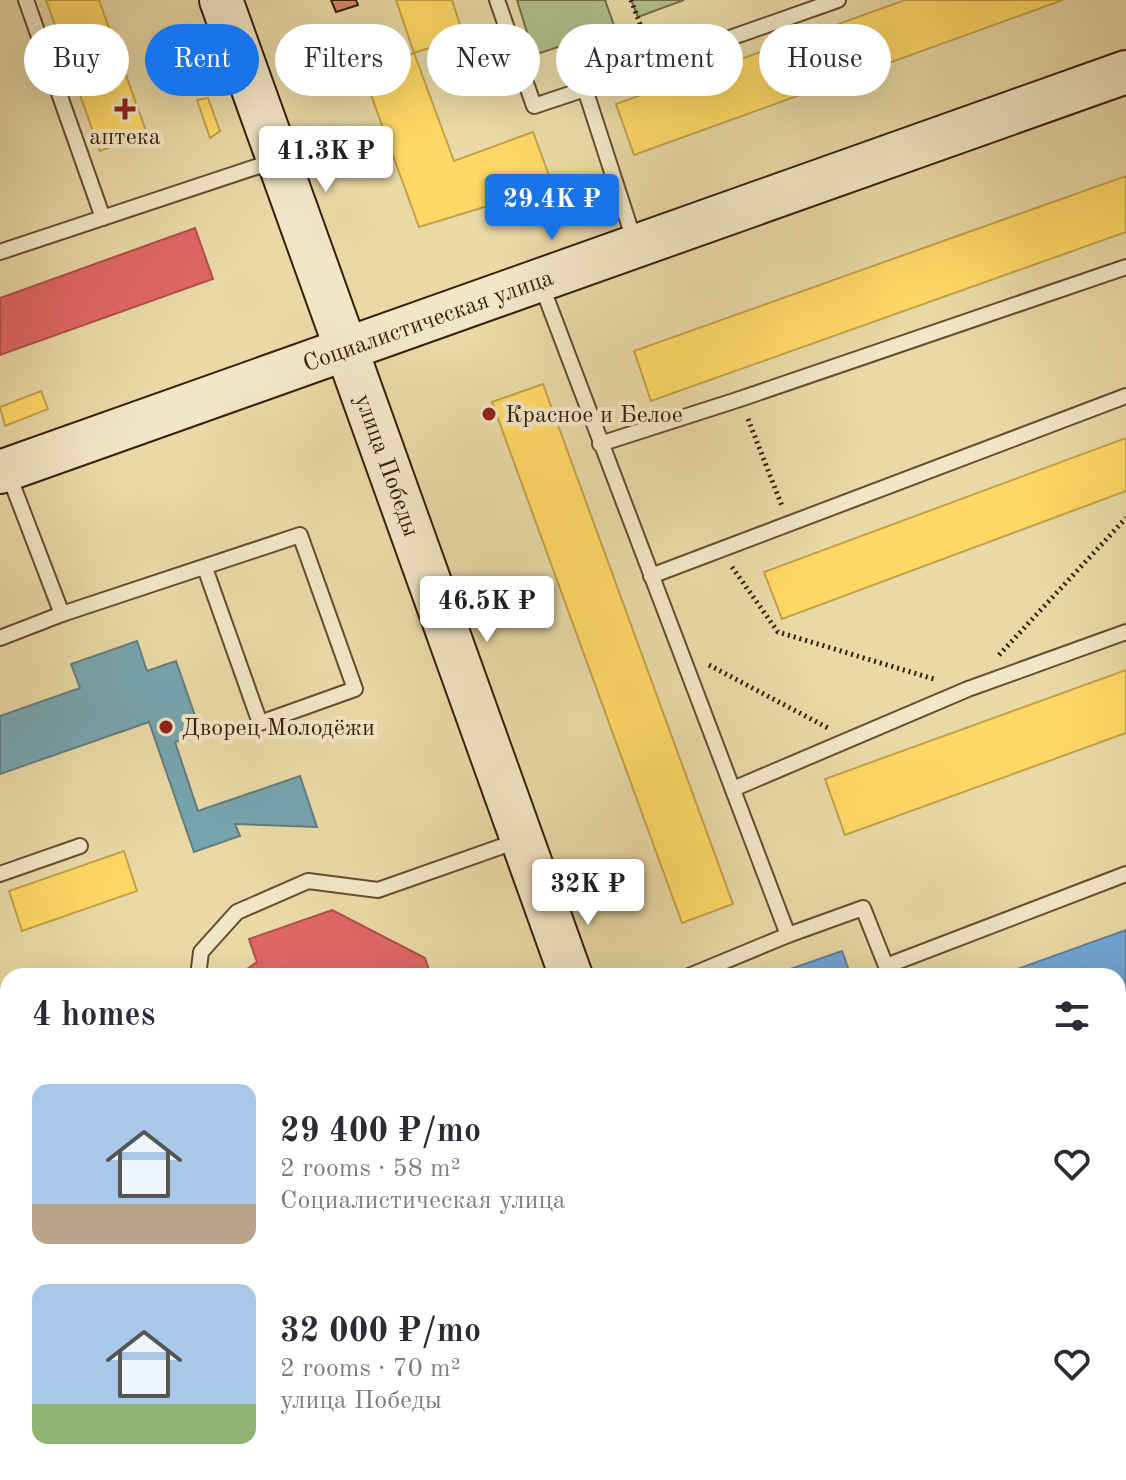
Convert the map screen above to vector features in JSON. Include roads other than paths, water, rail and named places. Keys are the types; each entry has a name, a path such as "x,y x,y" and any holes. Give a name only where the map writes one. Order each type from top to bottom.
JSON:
{"main road":[{"name":"улица Победы","path":"221,0 568,968"},
{"name":"Социалистическая улица","path":"4,471 1126,72"}],"lane":[{"path":"26,0 103,218"},
{"path":"497,0 534,106 564,96"},
{"path":"743,34 838,0"},
{"path":"587,96 637,247"},
{"path":"0,252 278,159"},
{"path":"600,444 1126,267"},
{"path":"540,281 788,935"},
{"path":"651,576 1126,396"},
{"path":"4,471 62,614"},
{"path":"0,638 62,614 300,535 355,689 260,723 205,568"},
{"path":"733,789 968,689 1126,632"},
{"path":"199,968 201,952 237,912 308,881 378,890 522,839"},
{"path":"0,874 80,846"},
{"path":"708,968 863,908 886,966 1126,874"}],"place":[{"name":"аптека","path":"125,109"},
{"name":"Красное и Белое","path":"489,414"},
{"name":"Дворец Молодёжи","path":"166,727"}]}
